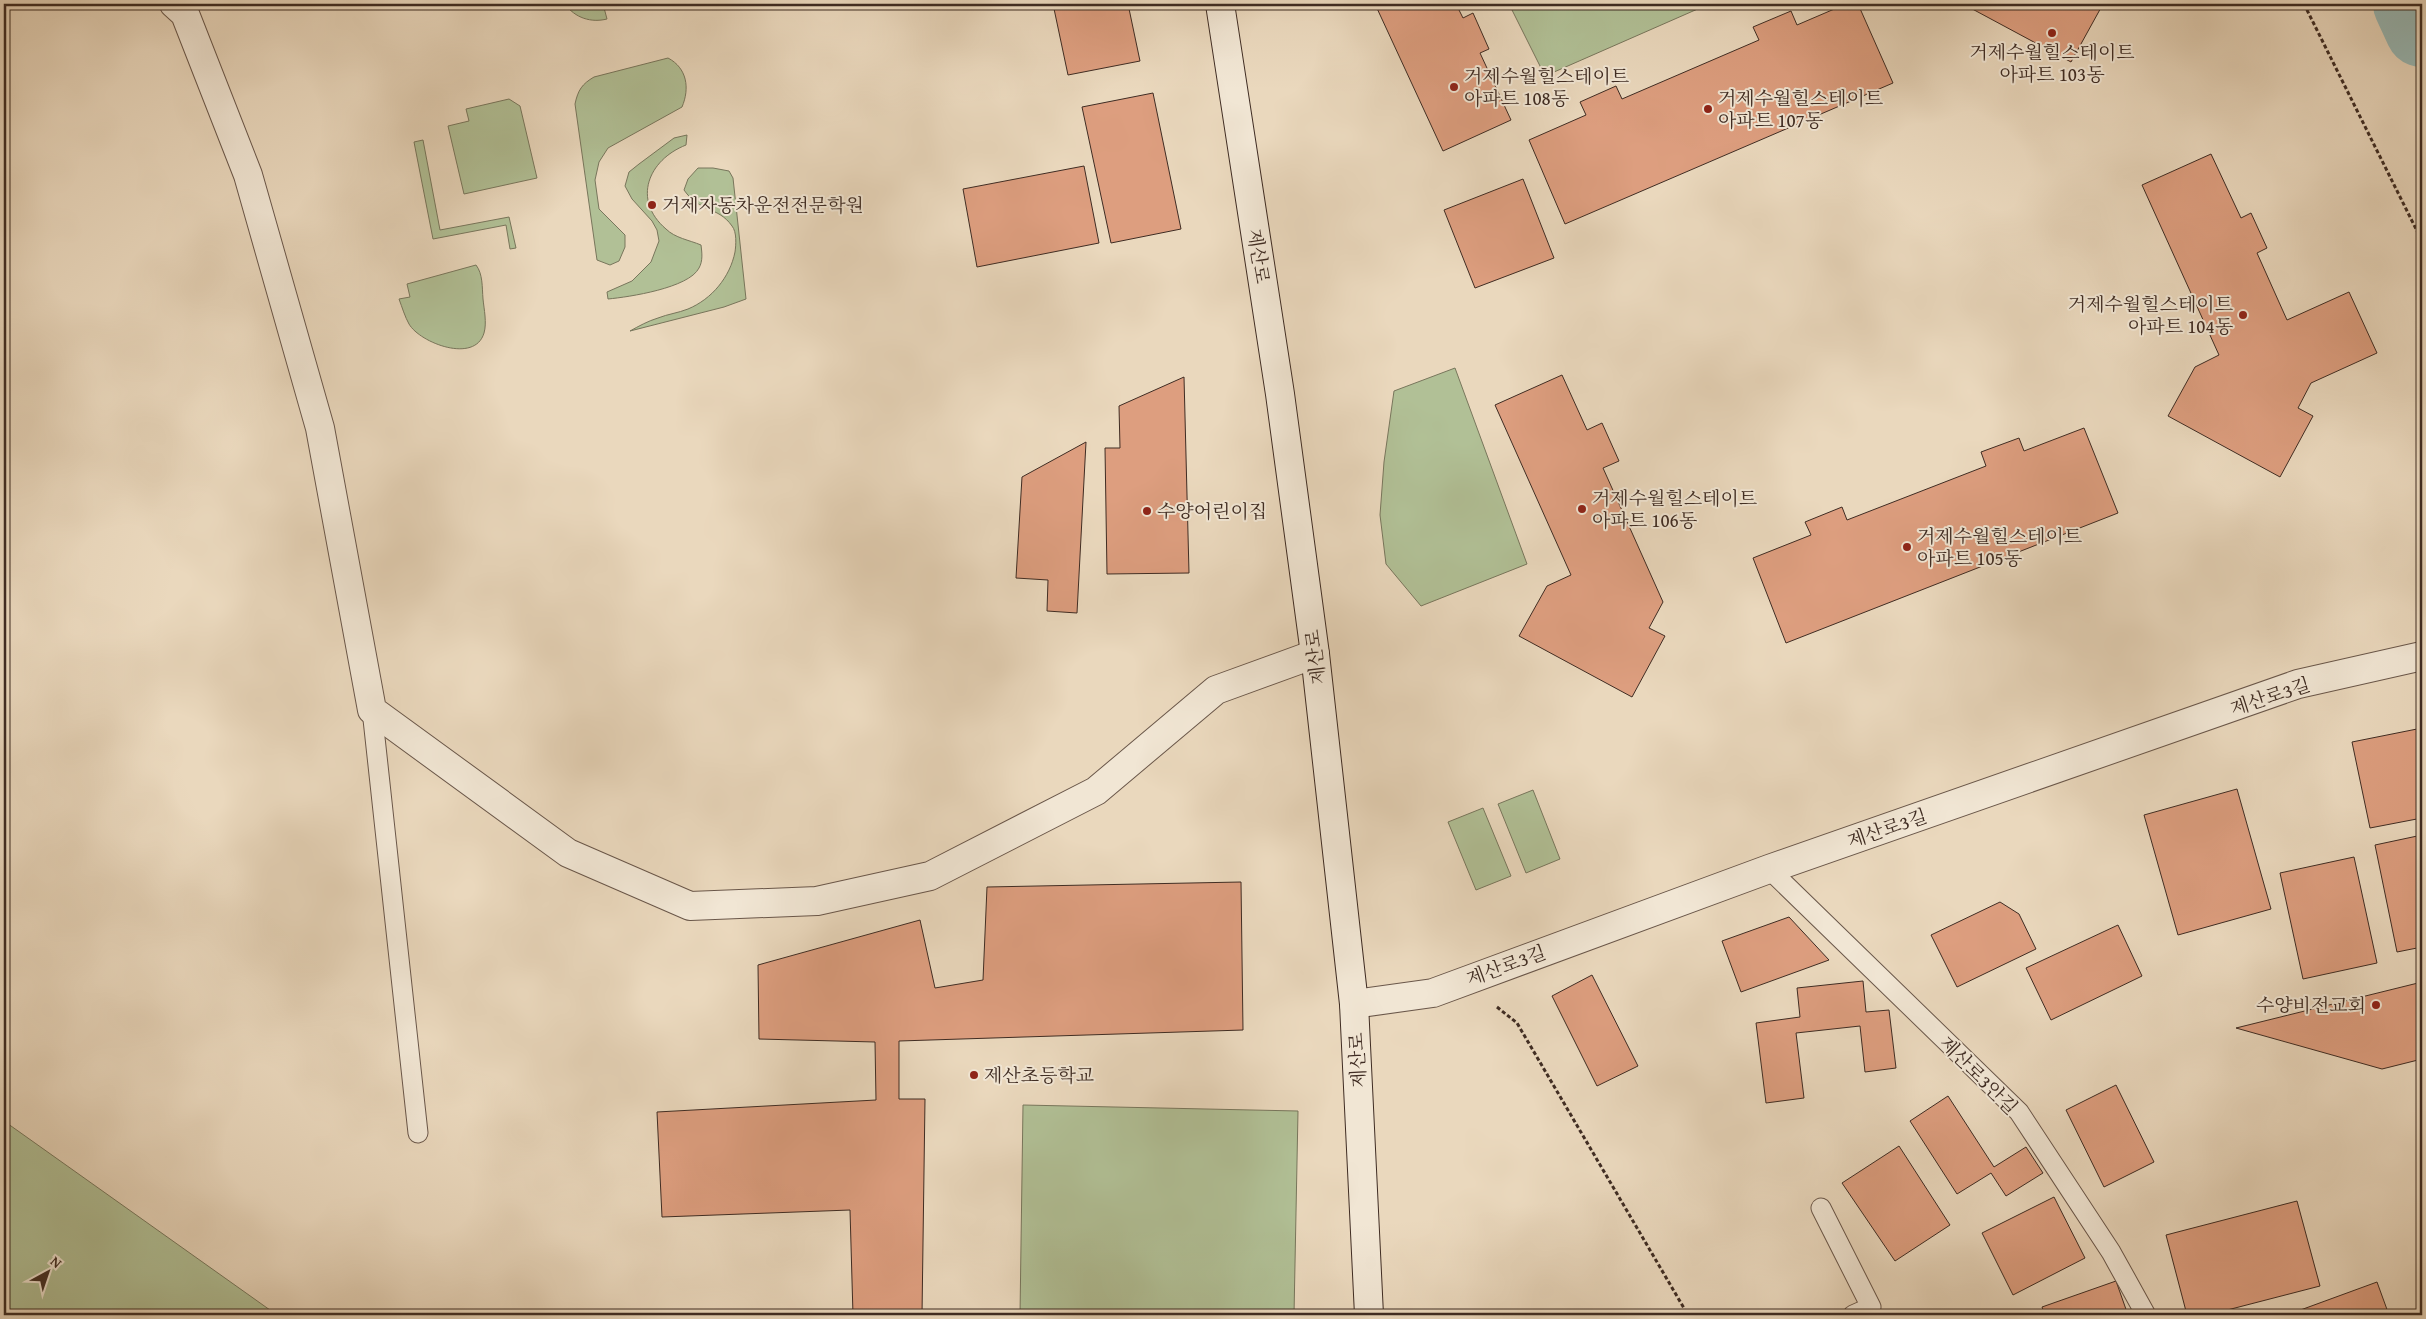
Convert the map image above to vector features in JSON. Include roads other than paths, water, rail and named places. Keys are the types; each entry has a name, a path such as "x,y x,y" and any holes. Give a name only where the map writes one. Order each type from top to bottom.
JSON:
{"street":[{"path":"174,4 185,14 248,175 320,428 372,710 568,854 690,906 817,901 930,876 1096,791 1216,690 1315,654"},
{"name":"제산로","path":"1220,4 1280,394 1315,654 1354,1004 1369,1315"},
{"name":"제산로3길","path":"1354,1004 1433,993 1769,869 2298,684 2422,656"}],"lane":[{"path":"372,710 418,1133"},
{"name":"제산로3안길","path":"1769,869 2019,1112 2111,1252 2146,1315"},
{"path":"1821,1208 1871,1307 1853,1315"}],"waterway":[{"path":"2410,4 2422,30"}],"place":[{"name":"거제수월힐스테이트 아파트 103동","path":"2052,33"},
{"name":"거제수월힐스테이트 아파트 108동","path":"1454,87"},
{"name":"거제수월힐스테이트 아파트 107동","path":"1708,109"},
{"name":"거제자동차운전전문학원","path":"652,205"},
{"name":"거제수월힐스테이트 아파트 104동","path":"2243,315"},
{"name":"거제수월힐스테이트 아파트 106동","path":"1582,509"},
{"name":"수양어린이집","path":"1147,511"},
{"name":"거제수월힐스테이트 아파트 105동","path":"1907,547"},
{"name":"수양비전교회","path":"2376,1005"},
{"name":"제산초등학교","path":"974,1075"}]}
